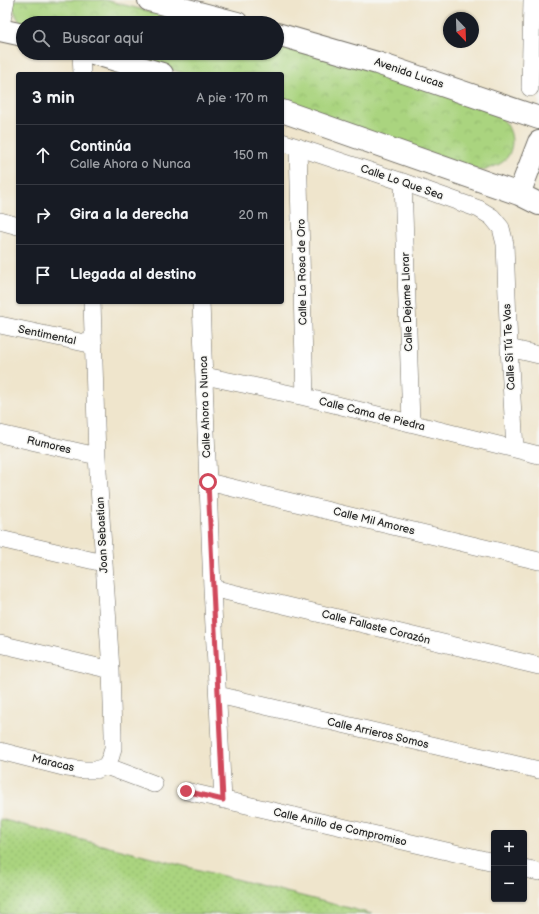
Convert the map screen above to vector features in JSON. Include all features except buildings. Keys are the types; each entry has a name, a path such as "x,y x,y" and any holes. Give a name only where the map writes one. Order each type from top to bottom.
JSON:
{"street":[{"path":"6,0 0,30 16,33"},
{"path":"149,0 210,16"},
{"path":"521,0 539,1"},
{"path":"530,88 532,0"},
{"name":"Avenida Lucas","path":"284,36 377,62 539,118"},
{"path":"81,60 82,72"},
{"path":"116,60 155,72"},
{"path":"284,112 519,194 539,204"},
{"path":"519,194 539,142"},
{"name":"Calle Lo Que Sea","path":"284,143 403,182 478,209 492,217 501,228 505,244"},
{"name":"Calle La Rosa de Oro","path":"298,147 305,397"},
{"name":"Calle Dejame Llorar","path":"403,182 411,423"},
{"path":"0,221 16,225"},
{"name":"Calle Si Tú Te Vas","path":"505,244 515,449"},
{"name":"Joan Sebastian","path":"92,304 97,456 111,670 113,748 106,766"},
{"name":"Calle Ahora o Nunca","path":"201,304 212,588 223,800"},
{"name":"Sentimental","path":"0,325 94,345"},
{"path":"509,348 539,354"},
{"name":"Calle Cama de Piedra","path":"204,376 305,397 539,455"},
{"name":"Rumores","path":"0,434 97,456"},
{"name":"Calle Mil Amores","path":"208,482 539,561"},
{"path":"0,539 103,563"},
{"name":"Calle Fallaste Corazón","path":"212,588 539,666"},
{"path":"0,644 111,670"},
{"name":"Calle Arrieros Somos","path":"218,695 539,770"},
{"name":"Maracas","path":"0,751 68,768 96,770 106,766"},
{"path":"106,766 154,784"},
{"name":"Calle Anillo de Compromiso","path":"186,791 491,861"},
{"path":"527,870 539,872"}],"green space":[{"path":"13,0 105,0 167,16 17,16"},
{"path":"284,45 347,62 486,109 500,117 507,125 511,135 512,145 508,156 503,162 481,171 284,104 284,72 180,72 141,60 284,60"},
{"path":"0,819 372,914 0,914"}],"route":[{"path":"186,791 223,800 208,482"}]}
